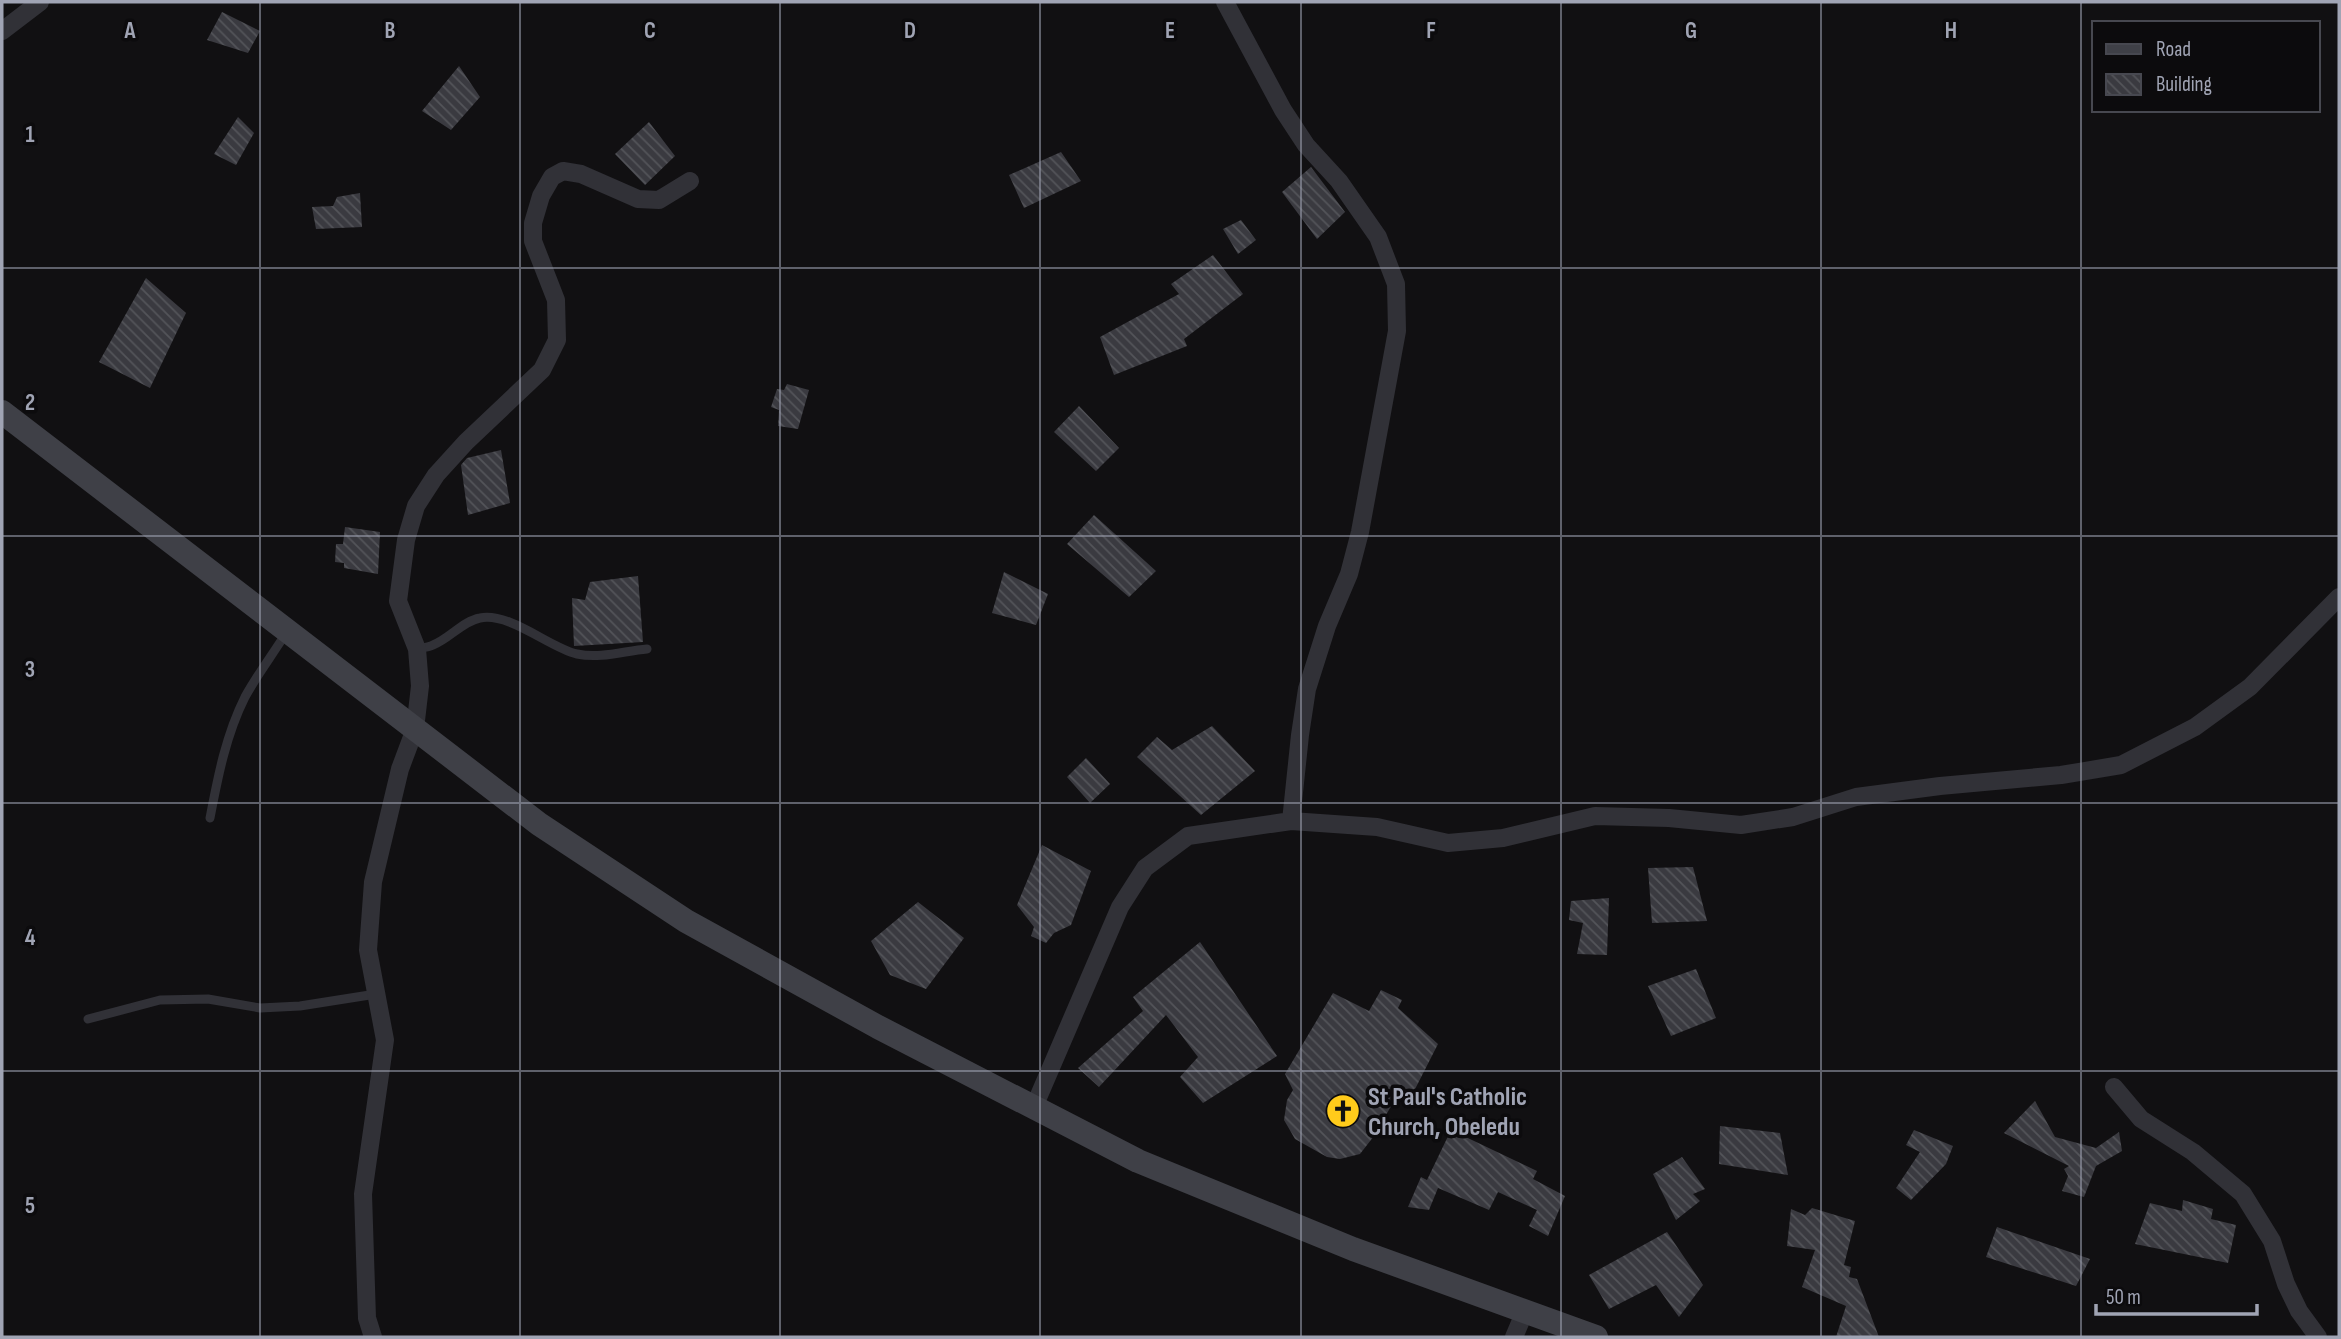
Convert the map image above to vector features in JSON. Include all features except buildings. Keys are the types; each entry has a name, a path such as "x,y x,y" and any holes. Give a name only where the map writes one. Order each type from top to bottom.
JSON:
{"main road":[{"path":"2,412 539,824 686,921 878,1027 1138,1161 1353,1249 1595,1337"}],"street":[{"path":"2,31 40,2"},
{"path":"1224,2 1283,110 1306,145 1339,181 1378,237 1396,284 1397,331 1360,532 1349,574 1327,626 1307,690 1291,821"},
{"path":"373,1337 367,1318 363,1194 385,1040 368,950 373,882 400,769 415,729 420,686 417,649 398,601 406,540 416,506 436,475 466,442 542,370 557,340 556,300 533,241 533,223 541,195 552,177 563,171 582,174 638,199 659,200 690,181"},
{"path":"1034,1107 1120,907 1145,868 1188,836 1291,821 1377,827 1448,843 1503,838 1595,816 1668,818 1741,825 1793,817 1856,797 2061,775 2122,765 2195,727 2250,687 2339,597"},
{"path":"2114,1087 2141,1119 2193,1152 2243,1194 2272,1241 2286,1284 2299,1311 2318,1337"},
{"path":"1514,1337 1525,1311"}],"lane":[{"path":"417,649 434,645 481,617 508,622 576,654 609,656 647,649"},
{"path":"210,817 220,766 232,725 246,695 287,631"},
{"path":"88,1019 160,1000 208,999 260,1009 300,1006 376,994"}],"place":[{"name":"St Paul's Catholic Church, Obeledu","path":"1343,1111"}]}
